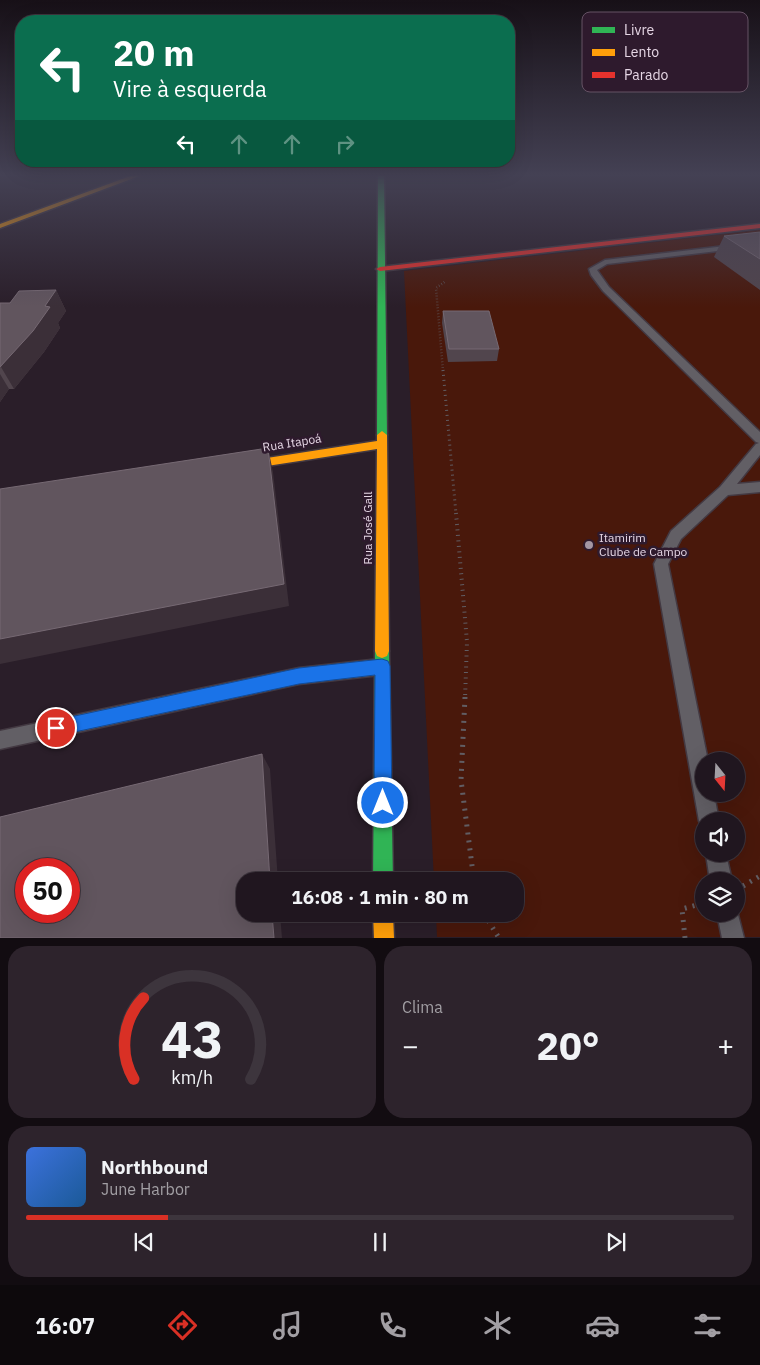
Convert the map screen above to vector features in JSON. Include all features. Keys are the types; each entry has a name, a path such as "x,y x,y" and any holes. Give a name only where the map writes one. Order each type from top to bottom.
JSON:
{"main road":[{"path":"0,226 20,219"},
{"name":"Rua José Gall","path":"381,219 383,872"},
{"path":"380,269 760,226"},
{"name":"Rua Itapoá","path":"225,468 382,444"},
{"path":"384,922 384,938"}],"lane":[{"path":"760,244 605,262 593,269 595,275 606,288 760,439"},
{"path":"696,752 661,564 676,534 725,490 760,447"},
{"path":"725,490 760,487"},
{"path":"0,740 299,676 382,666"},
{"path":"730,922 733,938"}],"path":[{"path":"452,277 436,288 467,642 461,780 473,872"},
{"path":"745,885 760,876"},
{"path":"685,938 682,909 695,905"},
{"path":"489,922 499,938"}],"shaded area":[{"name":"Itamirim Clube de Campo","path":"760,230 760,937 437,937 436,922 524,922 524,872 434,872 404,271"}],"building":[{"path":"760,232 760,259 724,236"},
{"path":"56,290 45,306 50,307 33,331 0,367 0,303 10,303 19,291"},
{"path":"443,311 489,311 499,349 449,349"},
{"path":"268,448 284,584 0,639 0,489"},
{"path":"262,754 269,872 236,872 236,922 273,922 274,938 0,938 0,817"}],"traffic: fast":[{"path":"381,219 382,435"},
{"path":"382,651 383,872"}],"traffic: slow":[{"path":"0,226 20,219"},
{"path":"382,435 382,651"},
{"path":"234,467 382,444"},
{"path":"383,922 384,938"}],"traffic: jam":[{"path":"380,269 760,226"}],"place":[{"name":"Itamirim Clube de Campo","path":"589,545"}],"route":[{"path":"56,728 299,676 382,666 383,803"}]}
